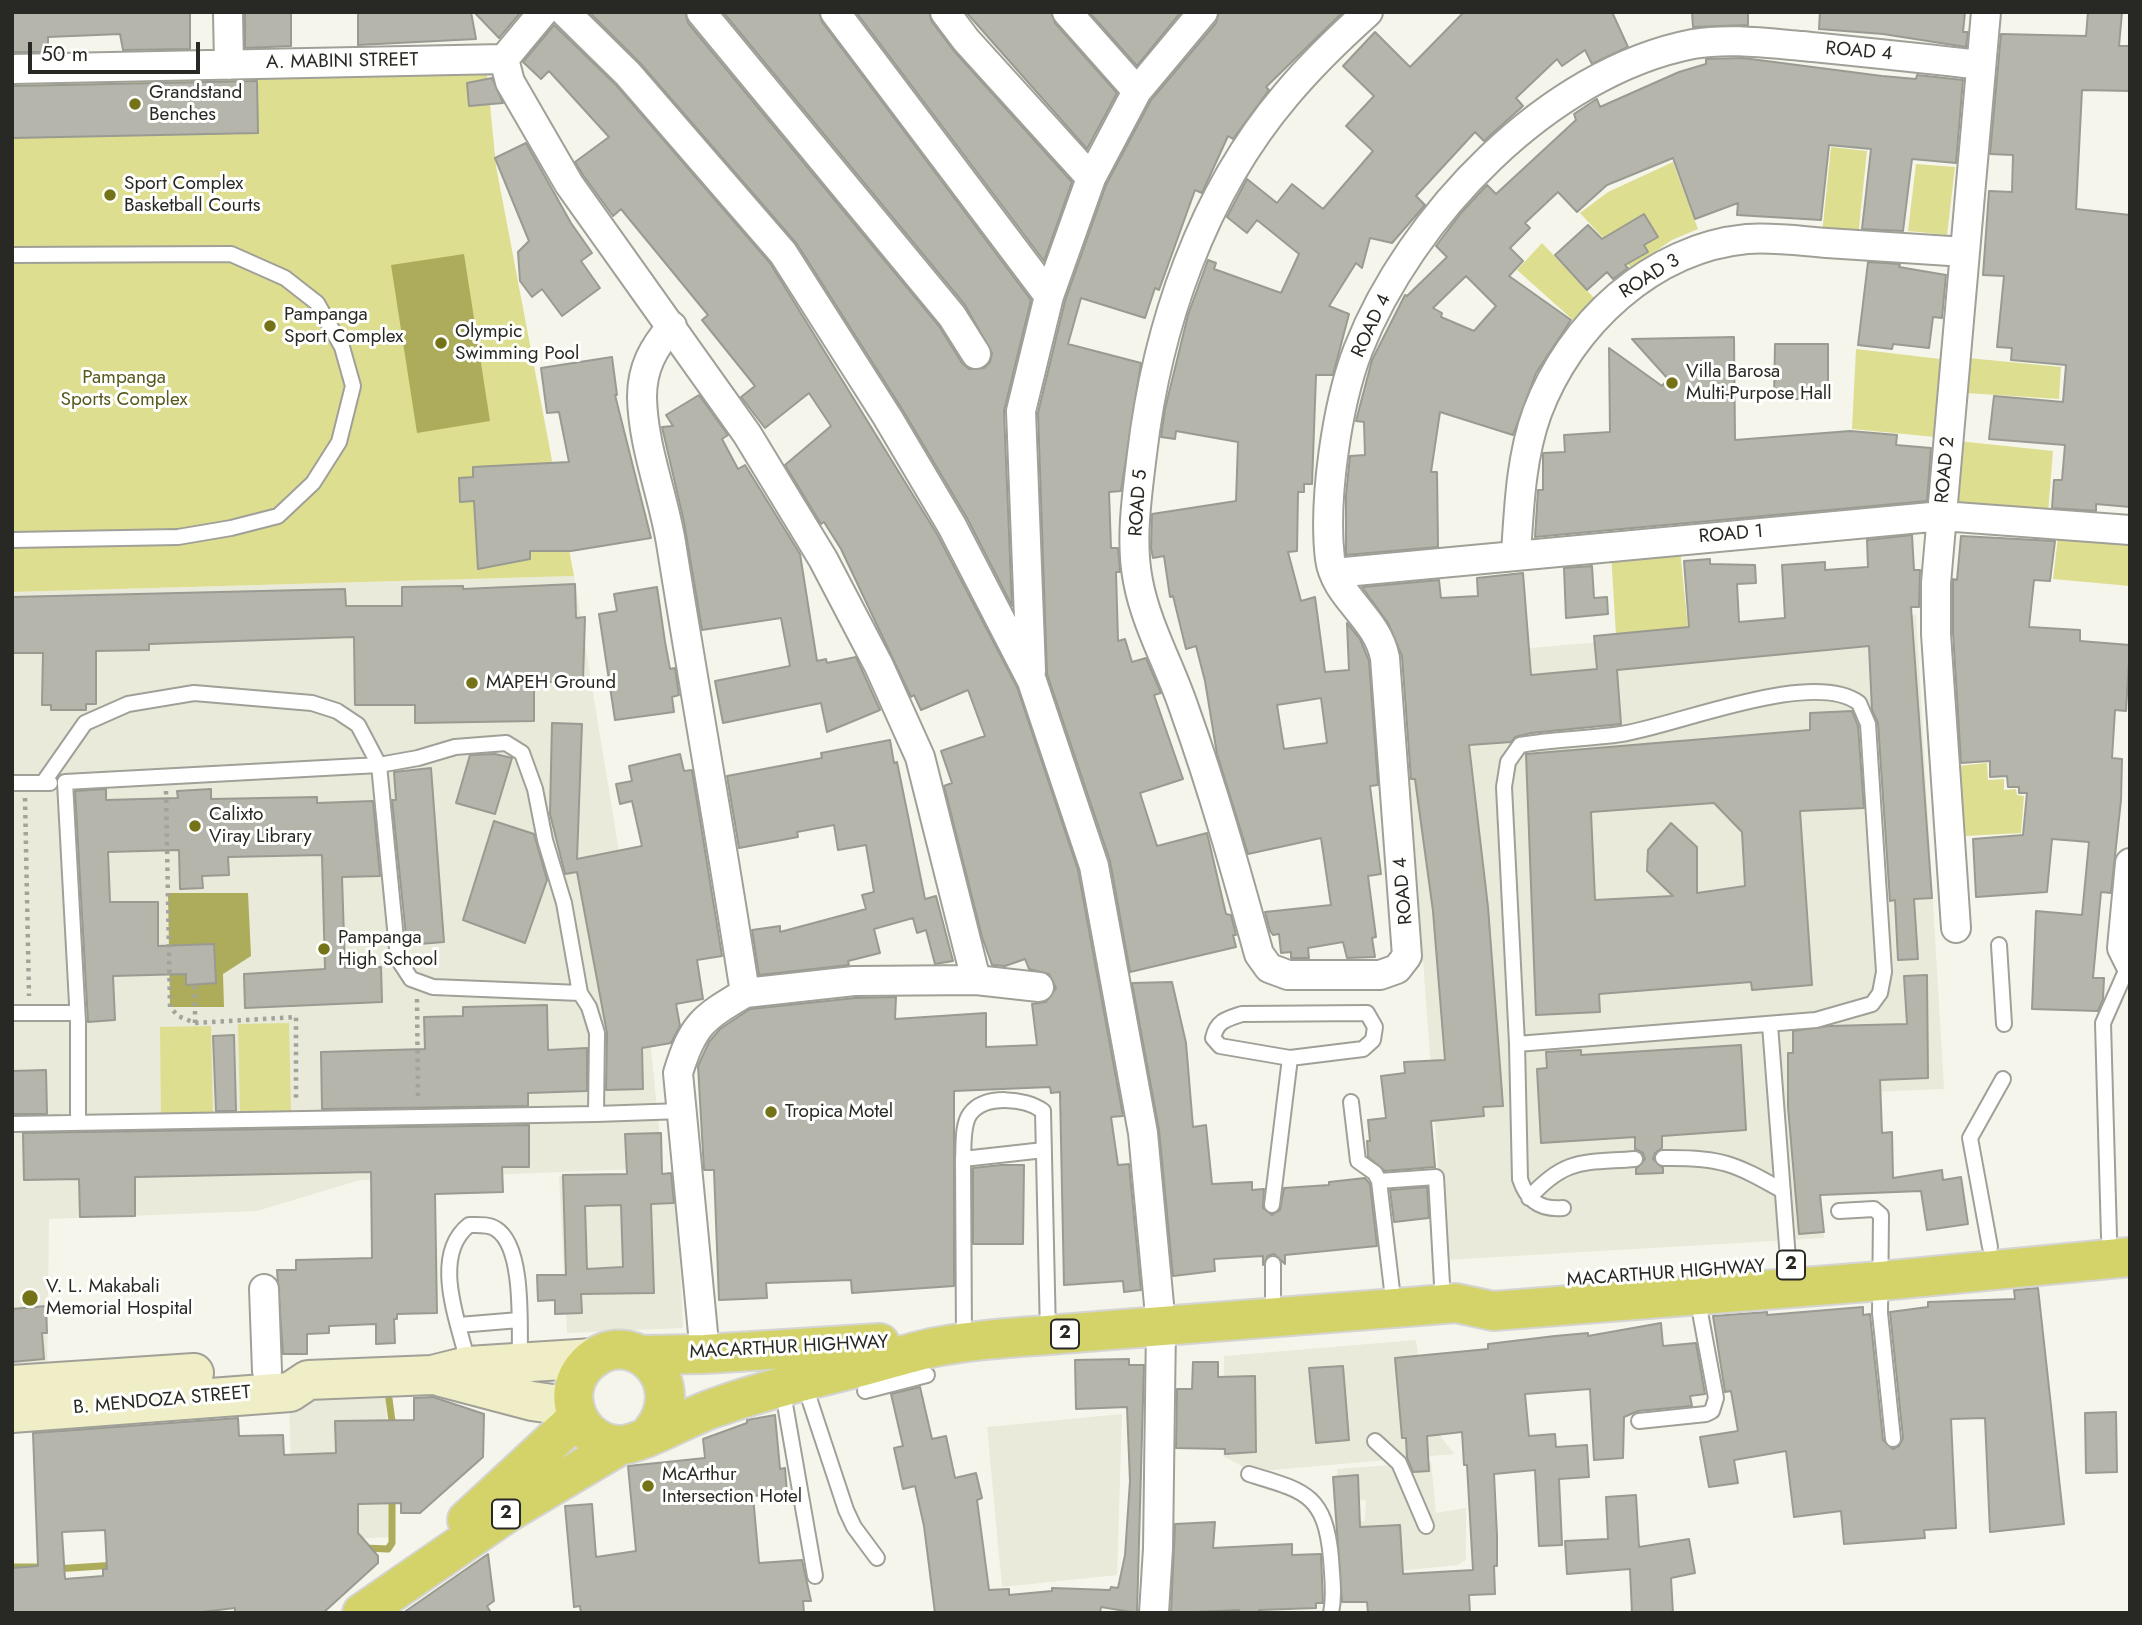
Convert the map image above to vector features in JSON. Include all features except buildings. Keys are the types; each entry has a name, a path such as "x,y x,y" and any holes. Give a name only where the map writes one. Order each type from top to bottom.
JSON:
{"highway":[{"name":"MACARTHUR HIGHWAY","path":"1881,1268 1990,1247 2123,1243"},
{"name":"MACARTHUR HIGHWAY","path":"1450,1304 1491,1286 1789,1276 2123,1243"},
{"name":"MACARTHUR HIGHWAY","path":"362,1613 394,1588 507,1513 636,1439 712,1408 792,1382 1048,1336 1450,1304 1493,1311 1697,1296 1789,1276"},
{"name":"MACARTHUR HIGHWAY","path":"594,1359 617,1351 640,1355 705,1354 919,1340 943,1355"},
{"path":"594,1359 576,1380 575,1413 595,1438 636,1439 660,1422 667,1391 653,1364 640,1355"},
{"name":"MACARTHUR HIGHWAY","path":"394,1588 575,1413"}],"main road":[{"name":"B. MENDOZA STREET","path":"12,1413 290,1392 309,1380 432,1375 468,1366 520,1361 594,1359"},
{"name":"B. MENDOZA STREET","path":"12,1385 295,1370 309,1380"},
{"name":"B. MENDOZA STREET","path":"432,1375 575,1413"}],"street":[{"path":"228,12 229,65"},
{"path":"543,12 504,59 510,82 569,184 635,281 672,326 754,445 823,559 879,666 920,757 976,980"},
{"path":"565,12 628,74 790,262 888,418 951,526 1032,681 1094,866 1143,1133 1161,1326 1158,1549 1154,1613"},
{"path":"701,12 895,245 952,316 976,354"},
{"path":"835,12 1049,296"},
{"path":"945,12 1091,178"},
{"path":"1067,12 1137,91"},
{"name":"ROAD 5","path":"1336,975 1288,975 1269,968 1263,962 1226,827 1140,589 1136,548 1139,477 1156,366 1168,322 1213,206 1233,170 1285,96 1368,12"},
{"name":"ROAD 2","path":"1956,928 1936,634 1941,516 1986,12"},
{"path":"1032,681 1021,411 1049,296 1091,178 1137,91 1202,13"},
{"name":"ROAD 4","path":"1336,975 1390,973 1404,962 1409,948 1382,645 1373,625 1334,573 1329,526 1332,474 1358,350 1398,272 1443,209 1485,162 1521,129 1590,85 1663,52 1694,44 1748,42 1981,65"},
{"name":"A. MABINI STREET","path":"12,69 504,59"},
{"name":"ROAD 3","path":"1516,554 1522,475 1537,412 1571,352 1598,316 1627,288 1702,247 1749,239 1965,252"},
{"path":"672,326 656,344 645,365 642,395 644,428 671,540 745,993"},
{"name":"ROAD 1","path":"1334,573 1941,516 2130,530"},
{"path":"2129,964 2122,948 2130,863"},
{"path":"705,1354 685,1169 678,1073 689,1037 715,1011 745,993 854,981 976,980 1039,987"},
{"path":"264,1289 267,1371"}],"lane":[{"path":"12,254 231,254 285,278 317,303 342,347 352,386 339,442 313,483 278,516 178,537 12,540"},
{"path":"43,783 85,723 128,704 194,693 312,703 337,711 358,725 379,765 398,960 411,979 433,987 580,993"},
{"path":"1517,1044 1816,1020 1863,1009 1872,1004 1883,983 1881,880 1868,724 1859,703 1838,693 1778,695 1623,734 1520,746 1508,762 1504,787 1517,1044 1520,1179 1529,1198 1550,1209 1563,1209"},
{"path":"18,783 165,778 379,765 418,758 455,747 513,745 522,753 535,789 545,840 564,903 580,993 589,1007 597,1033 596,1114"},
{"path":"65,782 77,1013 78,1121"},
{"path":"1999,945 2004,1024"},
{"path":"2123,1243 2103,1023 2129,964"},
{"path":"12,1013 77,1013"},
{"path":"1367,1013 1373,1019 1376,1027 1373,1040 1363,1049 1290,1058 1220,1046 1213,1038 1215,1028 1224,1019 1242,1014 1367,1013"},
{"path":"1770,1025 1789,1276"},
{"path":"1272,1205 1290,1058"},
{"path":"1990,1247 1970,1138 2003,1079"},
{"path":"864,1391 943,1355 969,1115 979,1106 1000,1101 1035,1105 1043,1111 1048,1336"},
{"path":"1351,1102 1359,1161 1375,1173 1379,1181 1394,1308"},
{"path":"12,1124 682,1111"},
{"path":"963,1159 1044,1150"},
{"path":"1663,1158 1722,1161 1743,1168 1783,1191"},
{"path":"1529,1198 1555,1172 1568,1166 1635,1159"},
{"path":"1379,1181 1430,1175 1436,1177 1450,1304"},
{"path":"1839,1211 1878,1210 1882,1227 1880,1313 1893,1439"},
{"path":"468,1366 449,1262 459,1233 469,1225 493,1226 503,1234 512,1255 518,1284 520,1361"},
{"path":"1273,1264 1273,1320"},
{"path":"1639,1421 1712,1411 1716,1398 1697,1296"},
{"path":"459,1325 519,1320"},
{"path":"792,1382 854,1527 877,1558"},
{"path":"792,1382 815,1576"},
{"path":"1375,1441 1399,1463 1426,1526"},
{"path":"1249,1474 1292,1487 1320,1507 1328,1529 1334,1599 1331,1613"}],"path":[{"path":"165,778 170,1007 178,1016 195,1023 296,1017 296,1117"},
{"path":"18,783 29,1013"},
{"path":"417,981 418,1116"},
{"path":"195,984 195,1023"}],"shaded area":[{"name":"Olympic Swimming Pool","path":"464,254 490,421 417,433 391,265"},
{"name":"Pampanga High School","path":"574,576 651,1048 663,1168 360,1180 257,1211 49,1219 47,1377 12,1380 12,592"},
{"path":"1916,615 1944,1089 1814,1094 1824,1238 1445,1260 1401,659"},
{"path":"168,893 248,893 251,956 223,974 224,1007 170,1007"},
{"path":"676,1173 683,1328 567,1333 559,1176"},
{"path":"1416,1340 1427,1418 1454,1454 1273,1470 1249,1470 1223,1456 1224,1356"},
{"path":"386,1395 389,1537 293,1543 289,1396"},
{"path":"1122,1414 1117,1575 1002,1587 987,1427"},
{"path":"1431,1462 1436,1513 1466,1508 1466,1560 1458,1565 1387,1572 1340,1523 1365,1521 1366,1500 1339,1503 1337,1469"}],"green space":[{"name":"Pampanga Sport Complex","path":"486,64 496,166 574,576 12,592 12,70"},
{"path":"1831,147 1867,151 1858,237 1822,234"},
{"path":"1673,162 1698,229 1672,240 1631,268 1580,213 1608,192"},
{"path":"1916,164 1955,167 1947,235 1908,231"},
{"path":"1542,243 1594,298 1573,320 1517,270"},
{"path":"1856,349 1940,359 1935,437 1852,429"},
{"path":"1968,358 2061,367 2059,399 1966,393"},
{"path":"1958,441 2053,451 2048,513 1952,505"},
{"path":"2058,537 2130,544 2130,586 2053,579"},
{"path":"1680,550 1688,628 1616,635 1611,554"},
{"path":"1987,763 1988,780 2004,779 2004,790 2016,789 2017,795 2024,796 2021,833 1965,836 1958,766"},
{"path":"289,1023 291,1111 240,1112 238,1024"},
{"path":"211,1026 213,1114 161,1115 160,1027"}],"waterway":[{"path":"389,1399 393,1429"},
{"path":"364,1548 388,1549 392,1543 392,1496"},
{"path":"55,1569 116,1565"},
{"path":"12,1567 36,1567"}],"place":[{"name":"Grandstand Benches","path":"135,104"},
{"name":"Sport Complex Basketball Courts","path":"110,195"},
{"name":"Pampanga Sport Complex","path":"270,326"},
{"name":"Olympic Swimming Pool","path":"441,343"},
{"name":"Villa Barosa Multi-Purpose Hall","path":"1672,383"},
{"name":"MAPEH Ground","path":"472,683"},
{"name":"Calixto Viray Library","path":"195,826"},
{"name":"Pampanga High School","path":"324,949"},
{"name":"Tropica Motel","path":"771,1112"},
{"name":"V. L. Makabali Memorial Hospital","path":"30,1298"},
{"name":"McArthur Intersection Hotel","path":"648,1486"}],"park label":[{"name":"Pampanga Sports Complex","path":"124,389"}]}
